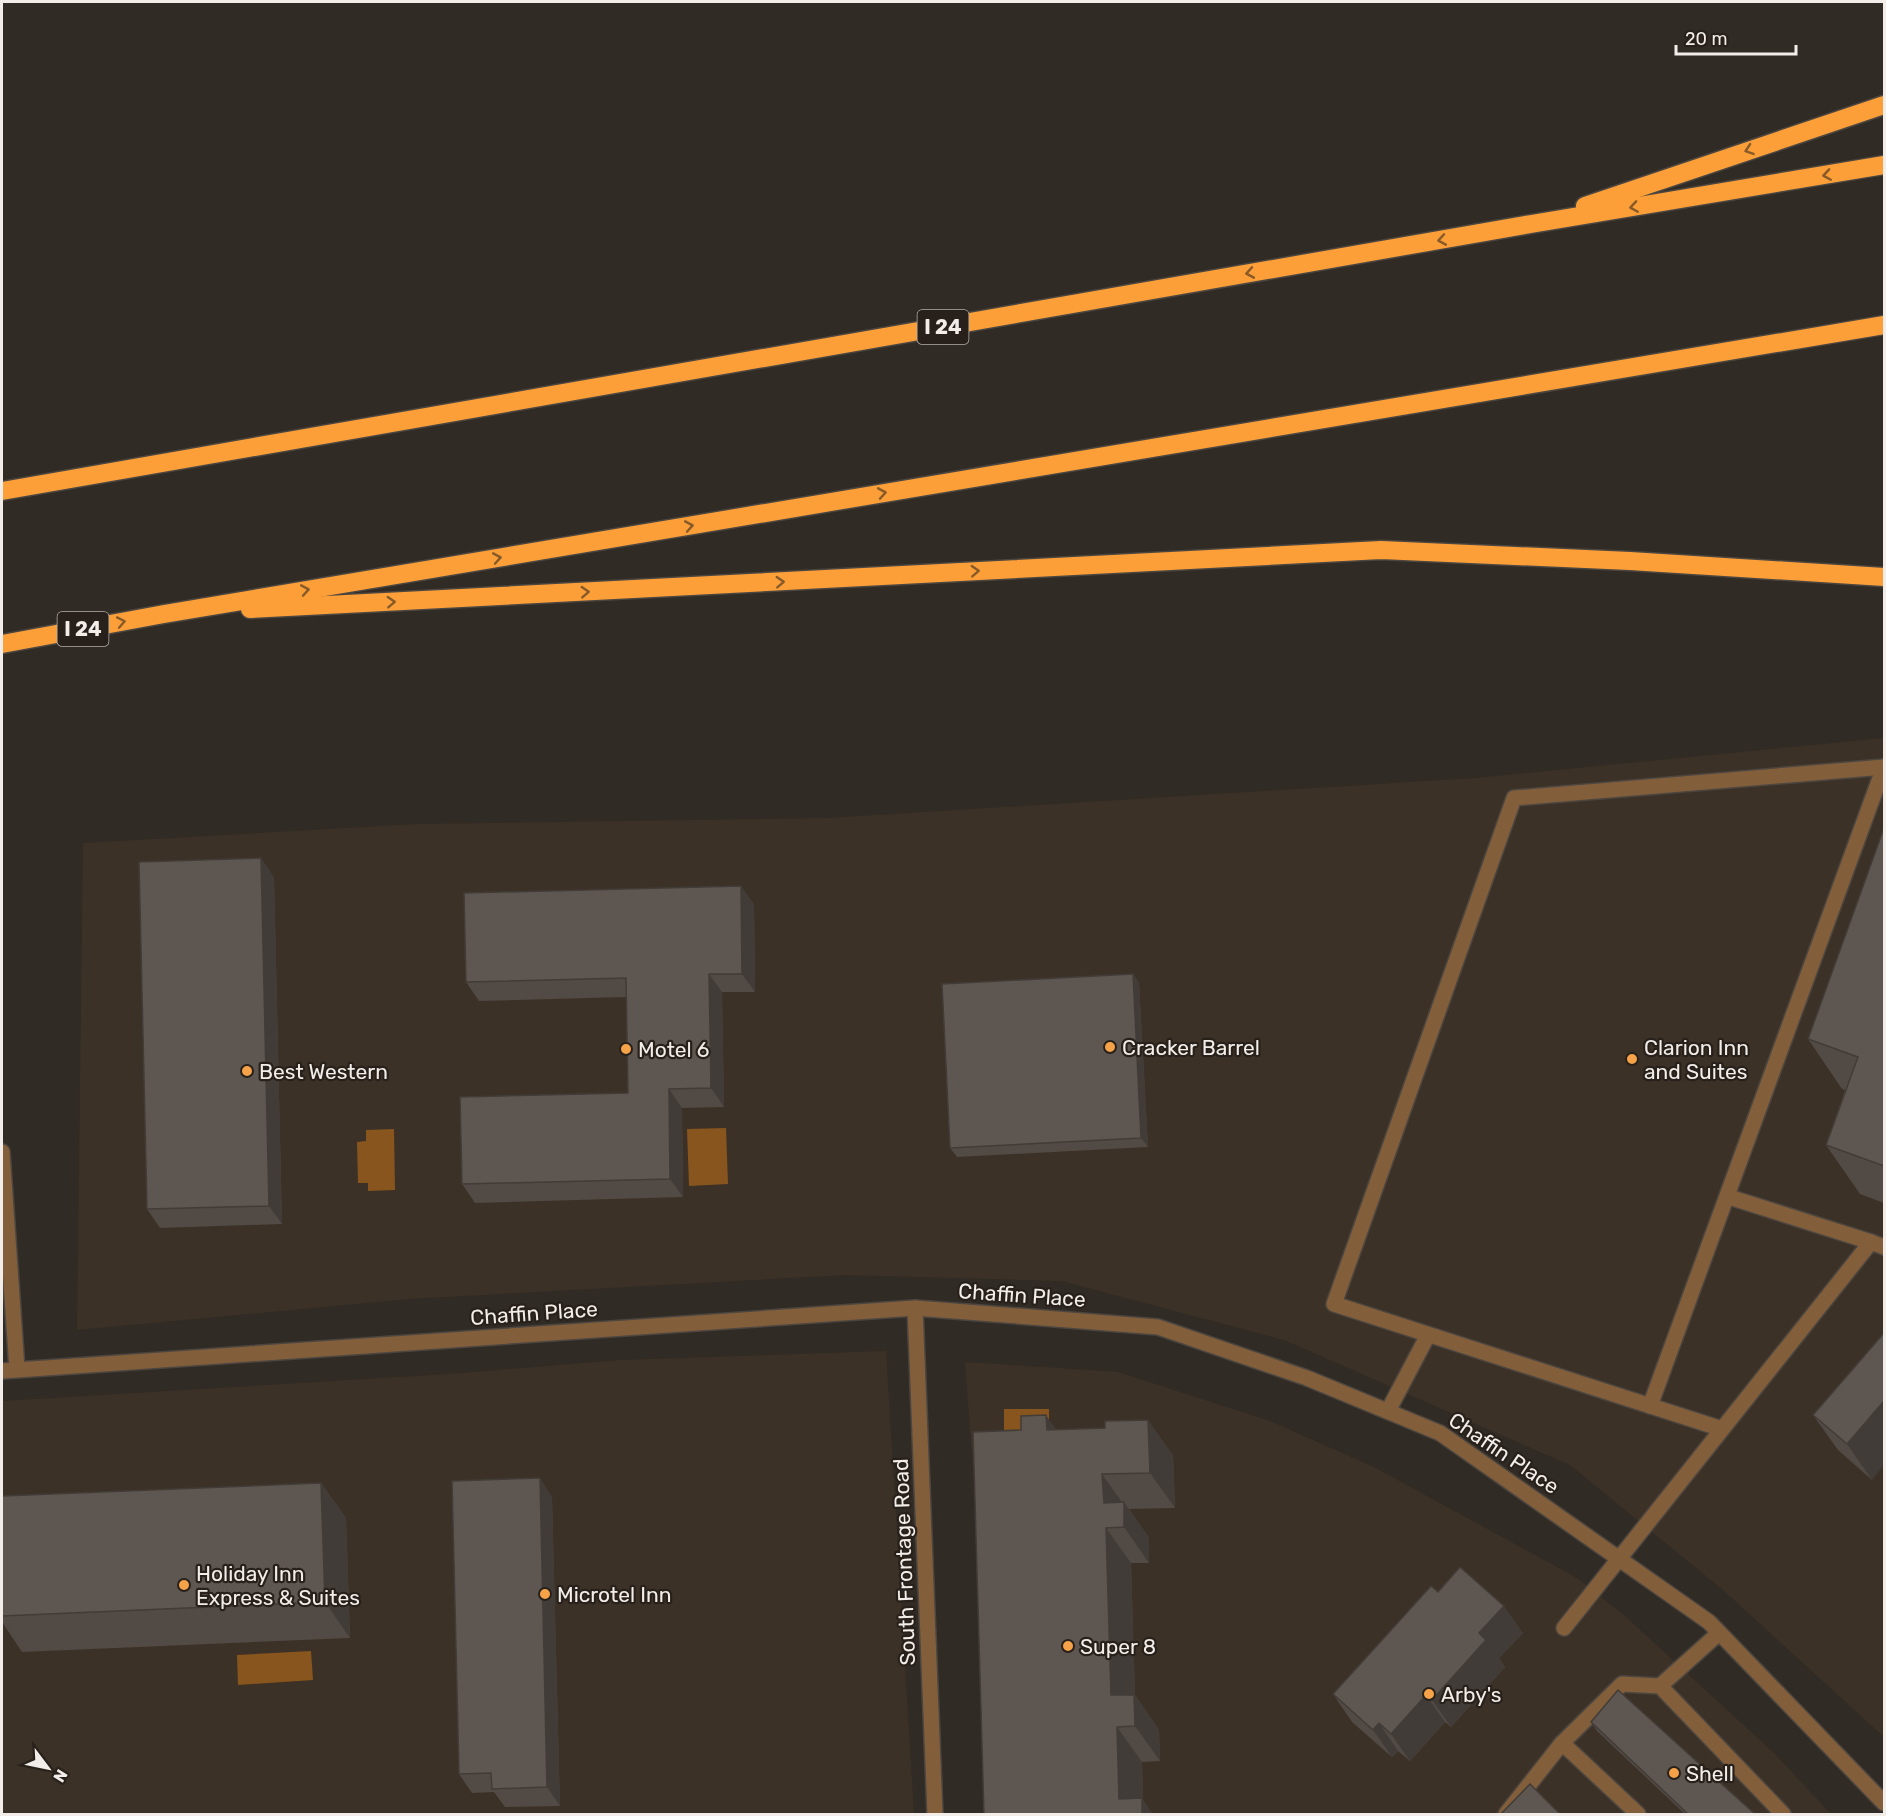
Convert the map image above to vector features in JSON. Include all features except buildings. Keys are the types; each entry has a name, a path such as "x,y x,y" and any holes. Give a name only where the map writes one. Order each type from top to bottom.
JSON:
{"highway":[{"path":"1531,224 1884,105"},
{"name":"I 24","path":"2,491 1531,224 1884,165"},
{"name":"I 24","path":"2,644 164,614 1884,325"},
{"path":"164,614 1381,550 1630,561 1884,577"}],"street":[{"path":"1650,1406 1729,1197 1884,767 1515,798 1334,1304 1428,1335 1650,1406 1722,1429"},
{"path":"2,1152 18,1369"},
{"path":"1564,1628 1722,1429 1878,1245 1729,1197"},
{"name":"Chaffin Place","path":"2,1371 915,1308 1158,1327 1306,1378 1440,1433 1709,1622 1884,1803"},
{"name":"South Frontage Road","path":"915,1308 935,1815"},
{"path":"1388,1411 1428,1335"},
{"path":"1660,1686 1719,1633"},
{"path":"1506,1815 1562,1743 1622,1684 1660,1686 1783,1815"},
{"path":"1562,1743 1638,1815"}],"shaded area":[{"path":"1884,738 1884,1737 1723,1590 1570,1465 1284,1340 1062,1281 844,1275 409,1299 77,1330 83,843 418,824 830,818 1475,778"},
{"path":"726,1128 728,1184 689,1186 687,1129"},
{"path":"394,1129 395,1190 368,1191 368,1183 358,1183 357,1142 366,1141 366,1130"},
{"path":"886,1351 914,1814 2,1814 2,1401 449,1374 621,1360"},
{"path":"965,1362 1118,1372 1270,1421 1374,1467 1577,1578 1626,1617 1775,1754 1831,1814 999,1814"},
{"path":"1004,1409 1049,1409 1049,1442 1004,1442"},
{"path":"311,1651 313,1680 238,1685 237,1655"}],"place":[{"name":"Cracker Barrel","path":"1110,1047"},
{"name":"Motel 6","path":"626,1049"},
{"name":"Clarion Inn and Suites","path":"1632,1059"},
{"name":"Best Western","path":"247,1071"},
{"name":"Holiday Inn Express & Suites","path":"184,1585"},
{"name":"Microtel Inn","path":"545,1594"},
{"name":"Super 8","path":"1068,1646"},
{"name":"Arby's","path":"1429,1694"},
{"name":"Shell","path":"1674,1773"}]}
